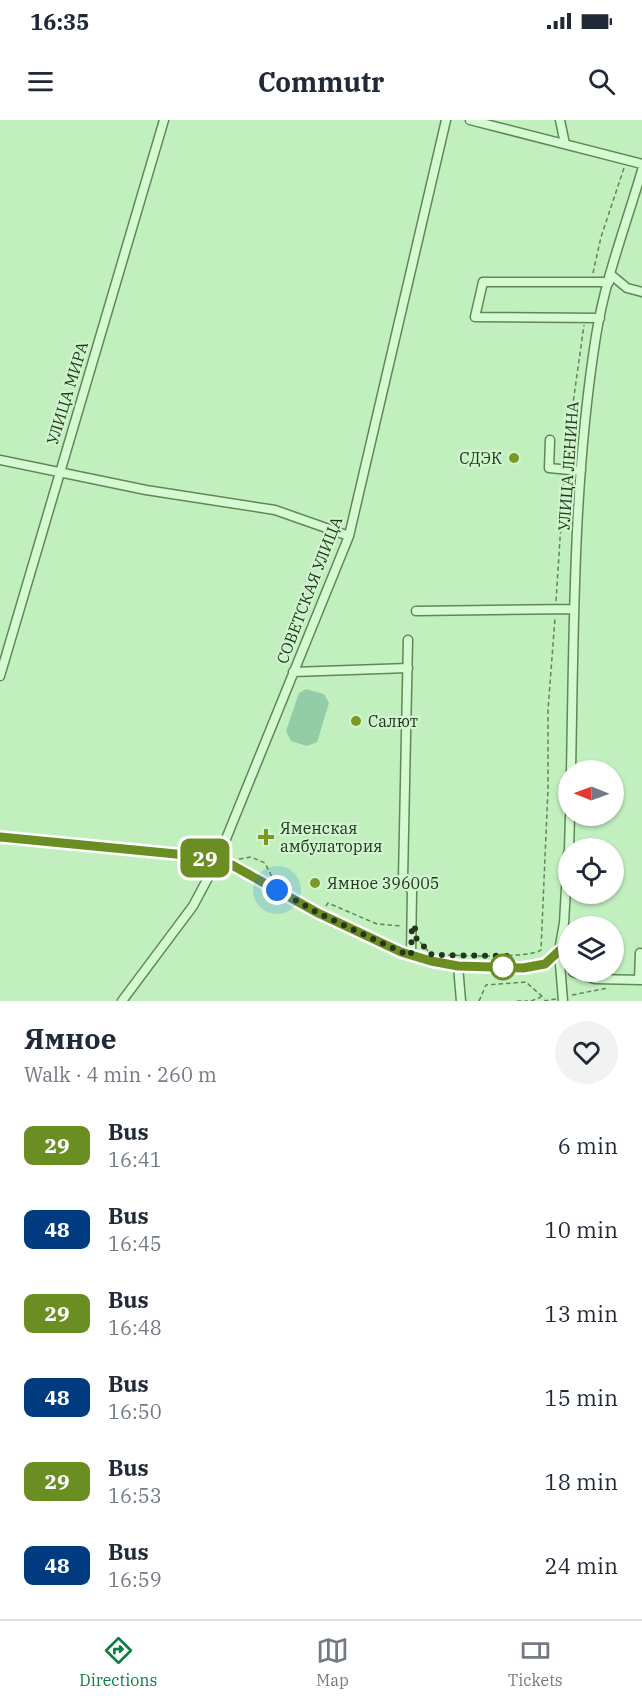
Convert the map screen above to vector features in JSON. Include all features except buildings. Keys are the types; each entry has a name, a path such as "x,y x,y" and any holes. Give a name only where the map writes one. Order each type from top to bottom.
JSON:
{"street":[{"name":"УЛИЦА МИРА","path":"0,675 59,470 165,120"},
{"name":"СОВЕТСКАЯ УЛИЦА","path":"122,1001 194,906 217,861 349,536 446,120"},
{"path":"470,120 642,164"},
{"path":"560,120 565,144"},
{"name":"УЛИЦА ЛЕНИНА","path":"571,760 574,609 581,471 600,318 642,170"},
{"path":"600,318 475,316 483,282 610,278 627,288 642,292"},
{"path":"550,440 549,468 581,471"},
{"path":"0,460 59,470 146,490 275,510 349,536"},
{"path":"416,611 574,609"},
{"path":"408,640 403,879 412,891 411,955"},
{"path":"293,672 408,668"},
{"path":"0,837 176,854 232,865 318,913 411,955 458,966 535,966 545,964 558,952"},
{"path":"624,980 640,980 640,953"},
{"path":"458,966 460,1001"},
{"path":"562,982 563,998"}],"path":[{"path":"592,278 624,167"},
{"path":"442,955 513,956 538,953 541,950 548,788 548,710 565,469 584,324"},
{"path":"415,937 432,955"},
{"path":"479,1001 486,986 526,982 545,1000 611,987"},
{"path":"517,1001 529,1001 542,996"}],"green space":[{"path":"306,689 324,694 329,703 317,742 307,746 291,741 286,731 299,693"}],"bus line":[{"name":"29","path":"0,837 176,854 232,865 318,913 401,952 431,961 458,966 523,968 545,964 558,952"}],"place":[{"name":"СДЭК","path":"514,458"},
{"name":"Салют","path":"356,721"},
{"name":"Яменская амбулатория","path":"266,837"},
{"name":"Ямное 396005","path":"315,883"}],"route":[{"path":"277,890 318,913 401,952 411,955 412,926 415,926 415,937 432,955 513,956 503,967"}]}
